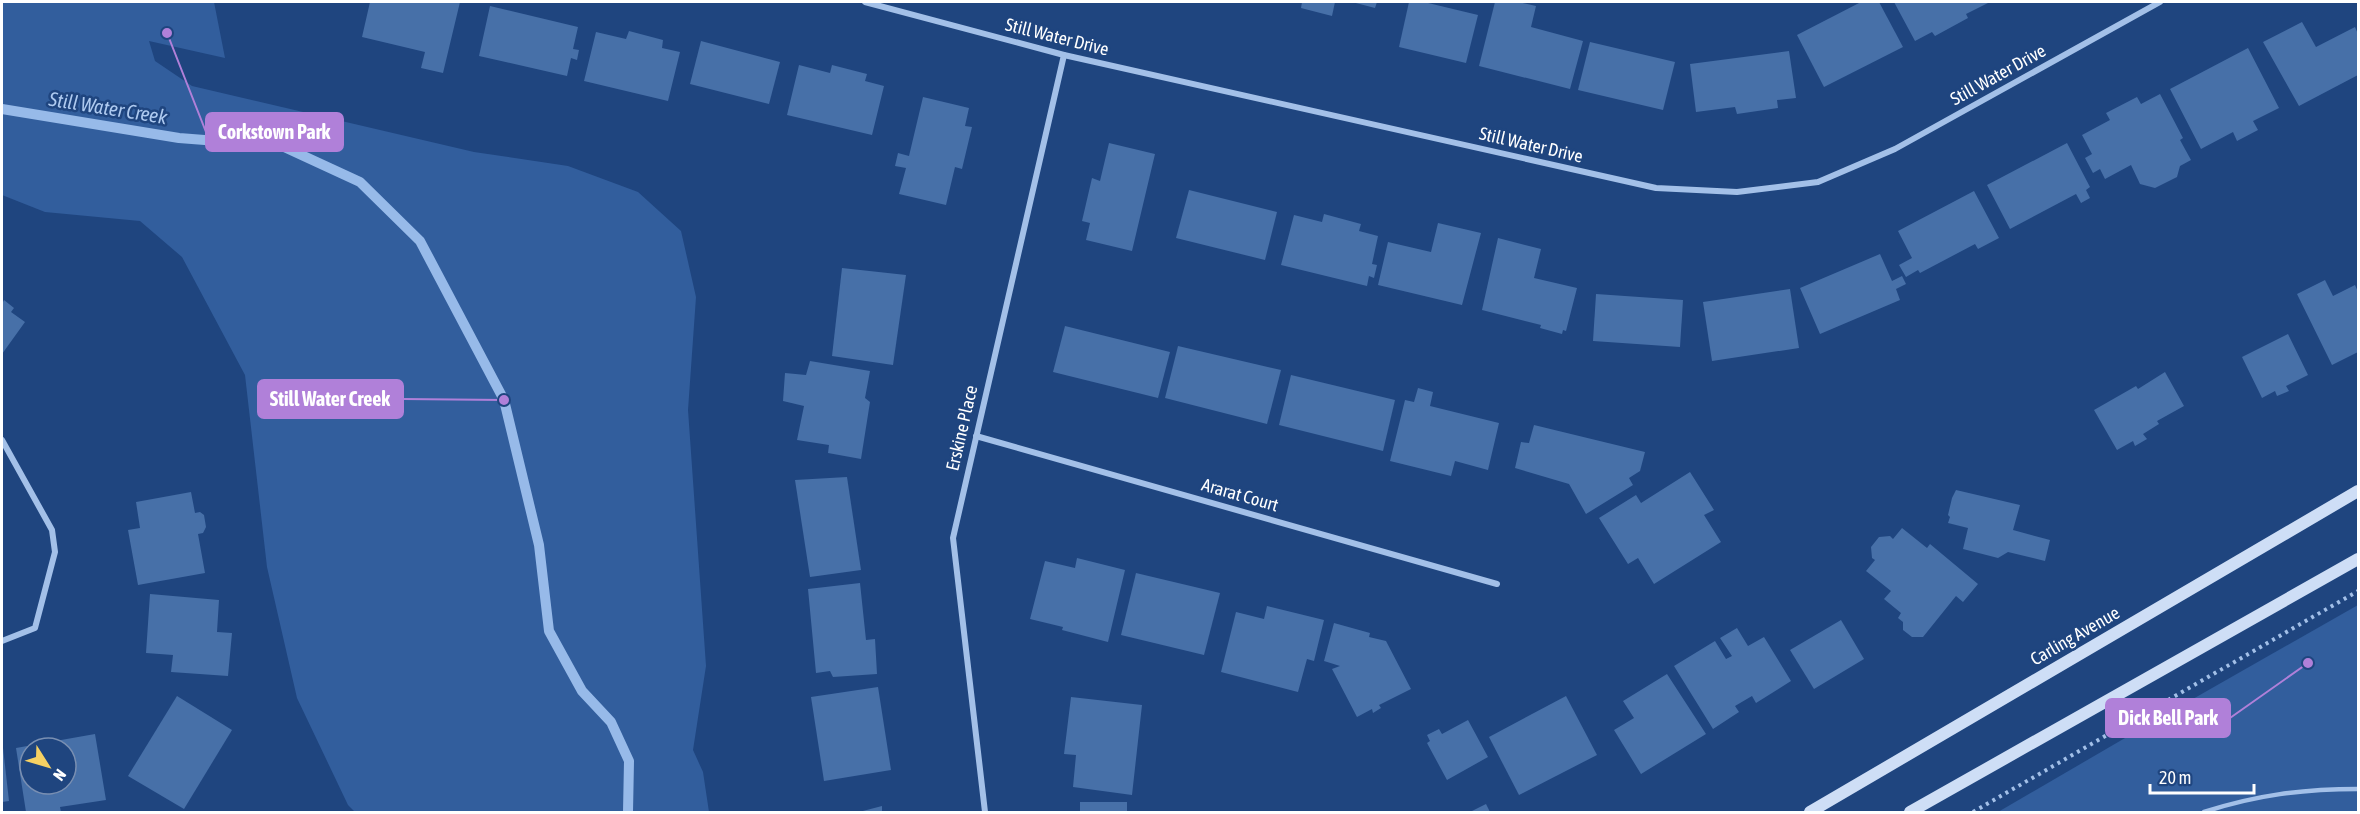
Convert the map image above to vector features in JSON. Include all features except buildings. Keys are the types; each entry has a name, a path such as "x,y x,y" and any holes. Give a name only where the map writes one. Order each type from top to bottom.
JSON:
{"main road":[{"name":"Carling Avenue","path":"1810,813 2358,491"},
{"path":"1910,813 2358,559"}],"street":[{"name":"Still Water Drive","path":"865,2 1064,55 1656,188 1737,192 1818,182 1895,149 2160,2"},
{"name":"Erskine Place","path":"985,813 953,538 1064,55"},
{"name":"Ararat Court","path":"975,436 1497,584"},
{"path":"2,440 52,530 55,552 35,628 2,641"}],"lane":[{"path":"2204,813 2236,802 2311,789 2358,789"}],"path":[{"path":"1973,813 2358,591"}],"shaded area":[{"path":"2,2 214,2 225,58 149,41 155,61 192,86 474,152 568,166 638,192 681,231 696,297 688,410 706,666 693,750 703,772 709,812 355,812 348,805 297,698 267,567 245,375 182,257 140,221 45,212 2,195"},
{"path":"2358,605 2358,812 1998,812 2156,720"}],"waterway":[{"name":"Still Water Creek","path":"2,109 179,138 282,146 360,182 420,241 504,400 539,545 549,631 582,691 611,722 629,761 628,812"}],"place":[{"name":"Corkstown Park","path":"167,33"},
{"name":"Still Water Creek","path":"504,400"},
{"name":"Dick Bell Park","path":"2308,663"}]}
